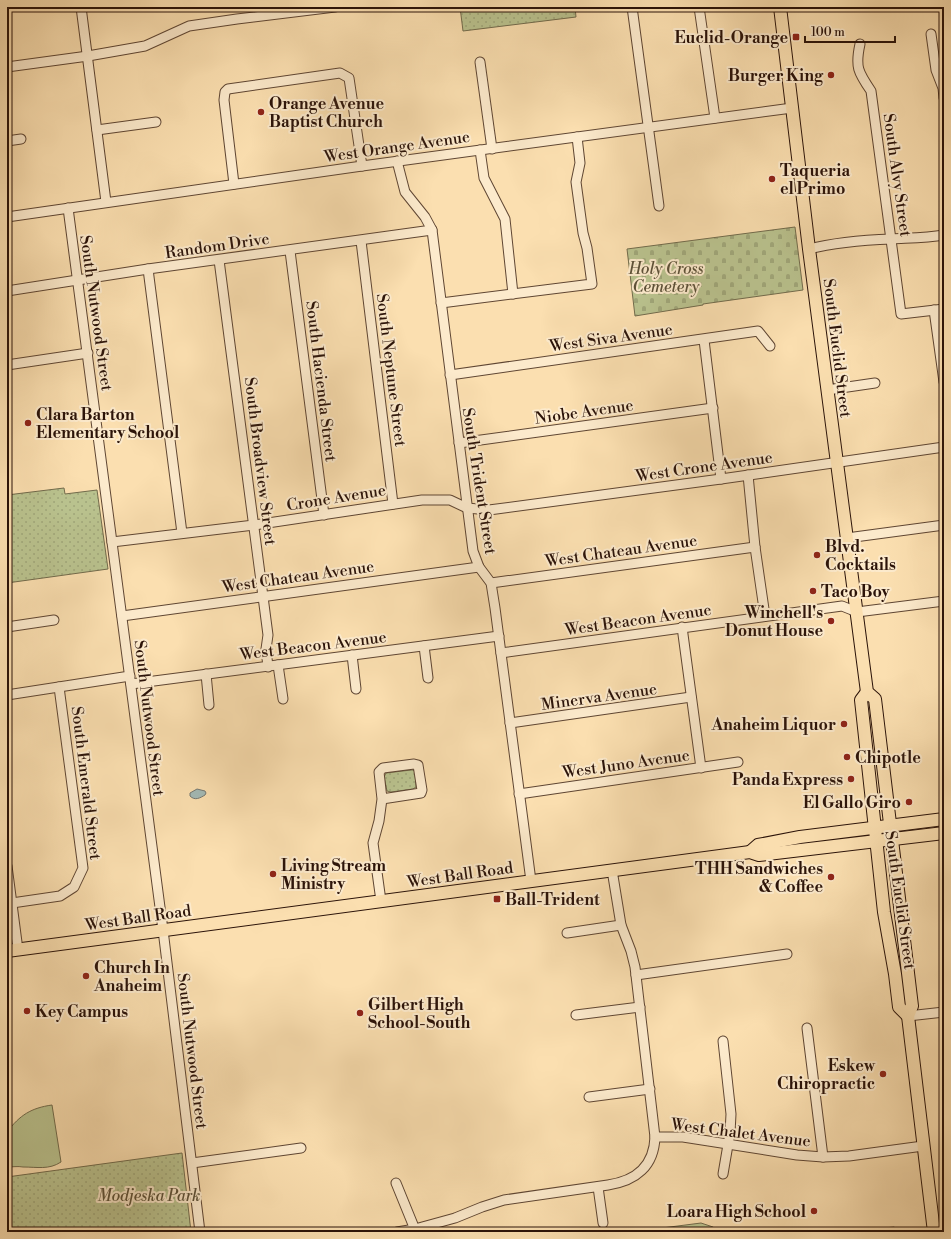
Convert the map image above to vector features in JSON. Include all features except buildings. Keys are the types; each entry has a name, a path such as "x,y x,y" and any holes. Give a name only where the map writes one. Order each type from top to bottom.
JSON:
{"main road":[{"name":"South Euclid Street","path":"780,7 809,248 856,612 867,692 875,699 912,1006 908,1016 934,1232"},
{"name":"South Euclid Street","path":"867,692 861,700 884,912 900,1007 908,1016"},
{"name":"West Ball Road","path":"750,852 758,845 804,836 944,819"},
{"name":"West Ball Road","path":"12,950 750,852 759,855 944,833"}],"street":[{"path":"81,7 106,202"},
{"path":"7,67 88,56 144,46 189,26 335,7"},
{"path":"632,7 647,128 659,206"},
{"path":"699,7 715,118"},
{"path":"931,34 936,70 943,88 944,98"},
{"name":"South Alvy Street","path":"860,44 857,59 860,76 871,90 901,314 934,310"},
{"path":"480,62 492,148"},
{"path":"234,184 224,100 228,88 340,73 349,78 362,166"},
{"name":"West Orange Avenue","path":"7,216 397,161 792,108"},
{"path":"97,130 156,122"},
{"path":"441,303 592,284 576,182 580,163 577,137"},
{"path":"7,141 21,139"},
{"path":"480,150 484,178 505,219 513,294"},
{"name":"South Trident Street","path":"397,161 405,192 425,217 432,230 473,551 479,567 491,583 531,881"},
{"name":"South Nutwood Street","path":"68,208 163,930 200,1232"},
{"name":"Random Drive","path":"7,291 148,269 290,251 432,230"},
{"path":"809,248 824,245 891,239 944,236"},
{"name":"South Neptune Street","path":"361,241 393,504"},
{"name":"South Hacienda Street","path":"290,251 324,515"},
{"name":"South Broadview Street","path":"220,260 264,596 268,635 266,649 268,667"},
{"path":"148,269 182,533"},
{"path":"944,309 934,310 944,382"},
{"name":"West Siva Avenue","path":"450,375 704,340 758,331 770,346"},
{"path":"704,340 721,479"},
{"path":"7,365 88,353"},
{"path":"827,390 874,383"},
{"name":"Niobe Avenue","path":"459,443 713,408"},
{"name":"West Crone Avenue","path":"467,508 489,510 944,447"},
{"path":"748,475 755,547 765,616"},
{"name":"Crone Avenue","path":"112,542 254,525 422,500 450,500 467,508"},
{"path":"847,538 944,525"},
{"name":"West Chateau Avenue","path":"491,583 755,547"},
{"name":"West Chateau Avenue","path":"122,616 479,567"},
{"name":"West Beacon Avenue","path":"501,653 842,606 856,612 944,602"},
{"path":"7,627 54,620"},
{"path":"682,627 701,768"},
{"name":"West Beacon Avenue","path":"7,695 60,687 268,667 499,636"},
{"path":"424,646 428,678"},
{"path":"352,655 356,688"},
{"path":"278,665 283,698"},
{"path":"206,674 209,705"},
{"name":"South Emerald Street","path":"12,903 60,896 74,887 83,868 60,687"},
{"name":"Minerva Avenue","path":"510,723 691,698"},
{"name":"West Juno Avenue","path":"519,794 738,762"},
{"path":"381,901 374,843 382,799 379,774 383,768 414,764 418,765 422,790 421,793 382,799"},
{"path":"7,866 12,903 12,950"},
{"path":"612,870 621,925 634,959 655,1136"},
{"path":"567,933 621,925"},
{"path":"636,975 787,954"},
{"path":"576,1015 640,1007"},
{"path":"908,1016 944,1012"},
{"path":"807,1028 823,1157"},
{"path":"723,1041 731,1108 731,1124 723,1174"},
{"path":"589,1097 650,1089"},
{"name":"West Chalet Avenue","path":"397,1232 416,1231 504,1200 598,1187 629,1180 638,1174 652,1155 655,1136 683,1137 797,1155 823,1157 854,1155 923,1146"},
{"path":"192,1163 302,1148"},
{"path":"396,1183 416,1231"},
{"path":"598,1187 603,1223"}],"green space":[{"path":"460,7 575,7 576,17 463,31"},
{"name":"Holy Cross Cemetery","path":"795,227 803,290 703,304 635,316 627,249"},
{"path":"64,488 65,494 97,490 108,569 7,583 7,495"},
{"path":"413,770 415,772 416,787 413,789 391,792 387,791 384,777 386,773"},
{"path":"52,1105 61,1162 56,1165 38,1168 7,1167 7,1132 26,1113 38,1108"},
{"name":"Modjeska Park","path":"182,1153 191,1232 7,1232 7,1177"},
{"path":"701,1223 713,1227 719,1232 631,1232"},
{"path":"894,1227 901,1232 845,1232"}],"water":[{"path":"197,789 205,791 205,795 196,799 192,798 190,793"}],"place":[{"name":"Euclid-Orange","path":"796,37"},
{"name":"Burger King","path":"831,75"},
{"name":"Orange Avenue Baptist Church","path":"261,112"},
{"name":"Taqueria el Primo","path":"772,179"},
{"name":"Clara Barton Elementary School","path":"28,423"},
{"name":"Blvd. Cocktails","path":"817,555"},
{"name":"Taco Boy","path":"813,591"},
{"name":"Winchell's Donut House","path":"831,621"},
{"name":"Anaheim Liquor","path":"844,724"},
{"name":"Chipotle","path":"847,757"},
{"name":"Panda Express","path":"851,779"},
{"name":"El Gallo Giro","path":"909,802"},
{"name":"Living Stream Ministry","path":"273,874"},
{"name":"THH Sandwiches & Coffee","path":"831,877"},
{"name":"Ball-Trident","path":"497,899"},
{"name":"Church In Anaheim","path":"86,976"},
{"name":"Key Campus","path":"27,1011"},
{"name":"Gilbert High School-South","path":"360,1013"},
{"name":"Eskew Chiropractic","path":"883,1074"},
{"name":"Loara High School","path":"814,1211"}]}
